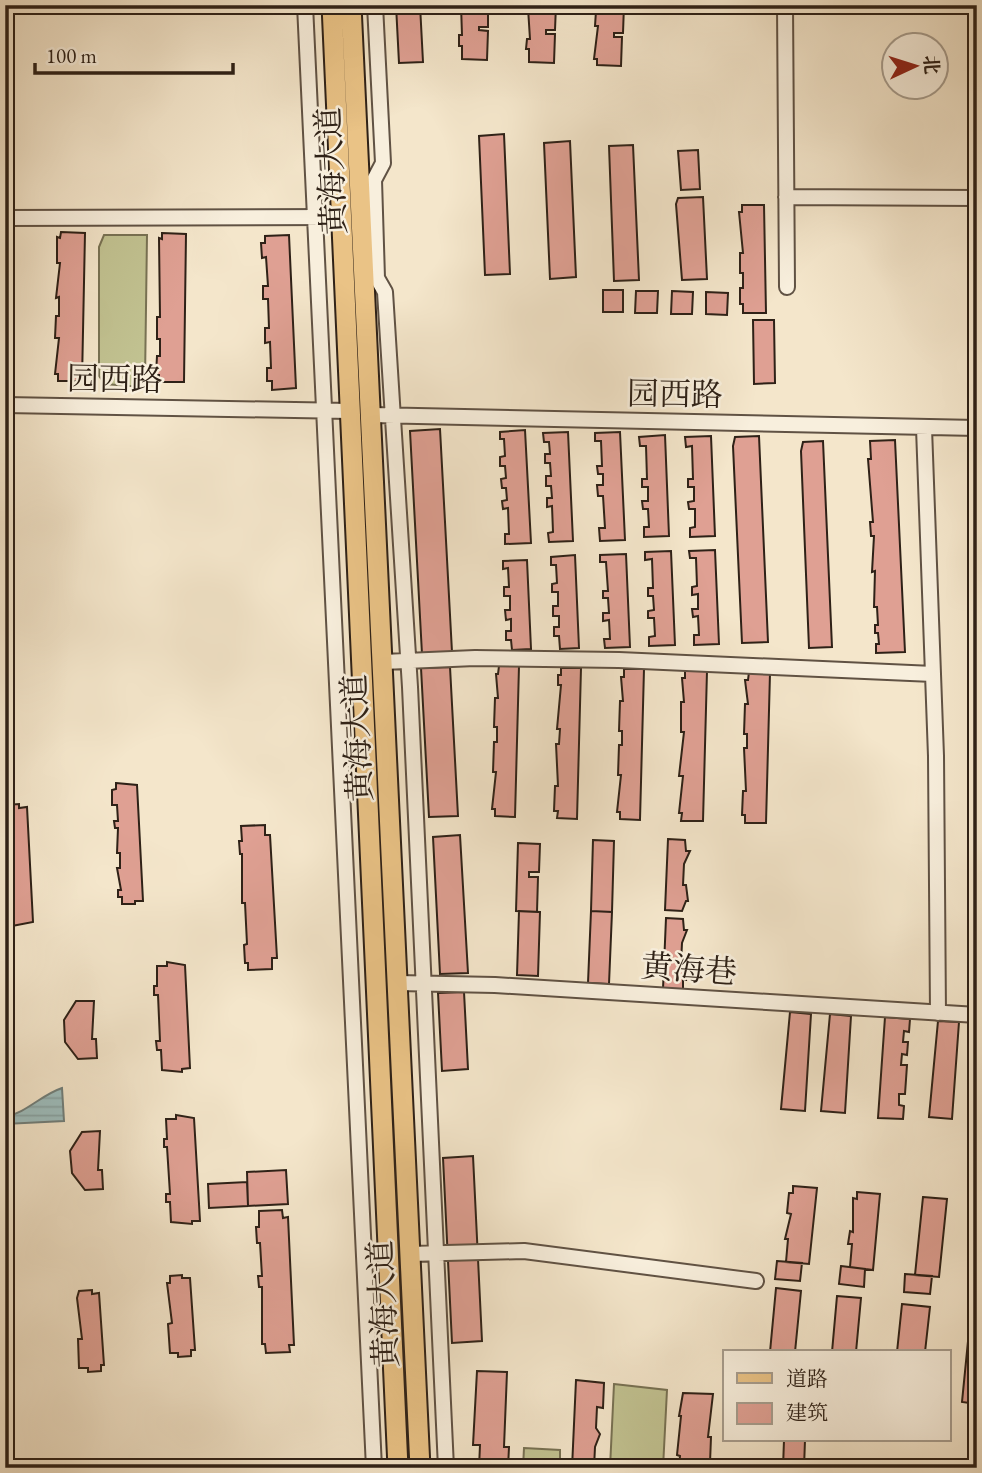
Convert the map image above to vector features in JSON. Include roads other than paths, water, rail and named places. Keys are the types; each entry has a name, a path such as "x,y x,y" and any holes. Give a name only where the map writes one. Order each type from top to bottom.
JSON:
{"main road":[{"name":"黄海大道","path":"332,5 398,1468"},
{"name":"黄海大道","path":"351,5 420,1468"}],"street":[{"path":"305,5 374,1468"},
{"path":"375,5 383,163 374,180 377,278 385,292 409,662 446,1468"},
{"path":"785,5 787,287"},
{"path":"786,198 977,198"},
{"path":"5,218 341,217"},
{"name":"园西路","path":"5,405 349,411"},
{"name":"园西路","path":"372,415 977,428"},
{"path":"924,428 933,674 938,1013"},
{"path":"383,662 475,658 619,660 933,674"},
{"name":"黄海巷","path":"398,984 509,986 977,1015"},
{"path":"410,1254 524,1251 756,1281"}],"water":[{"path":"62,1088 64,1121 5,1124 5,1117 20,1112"}]}
